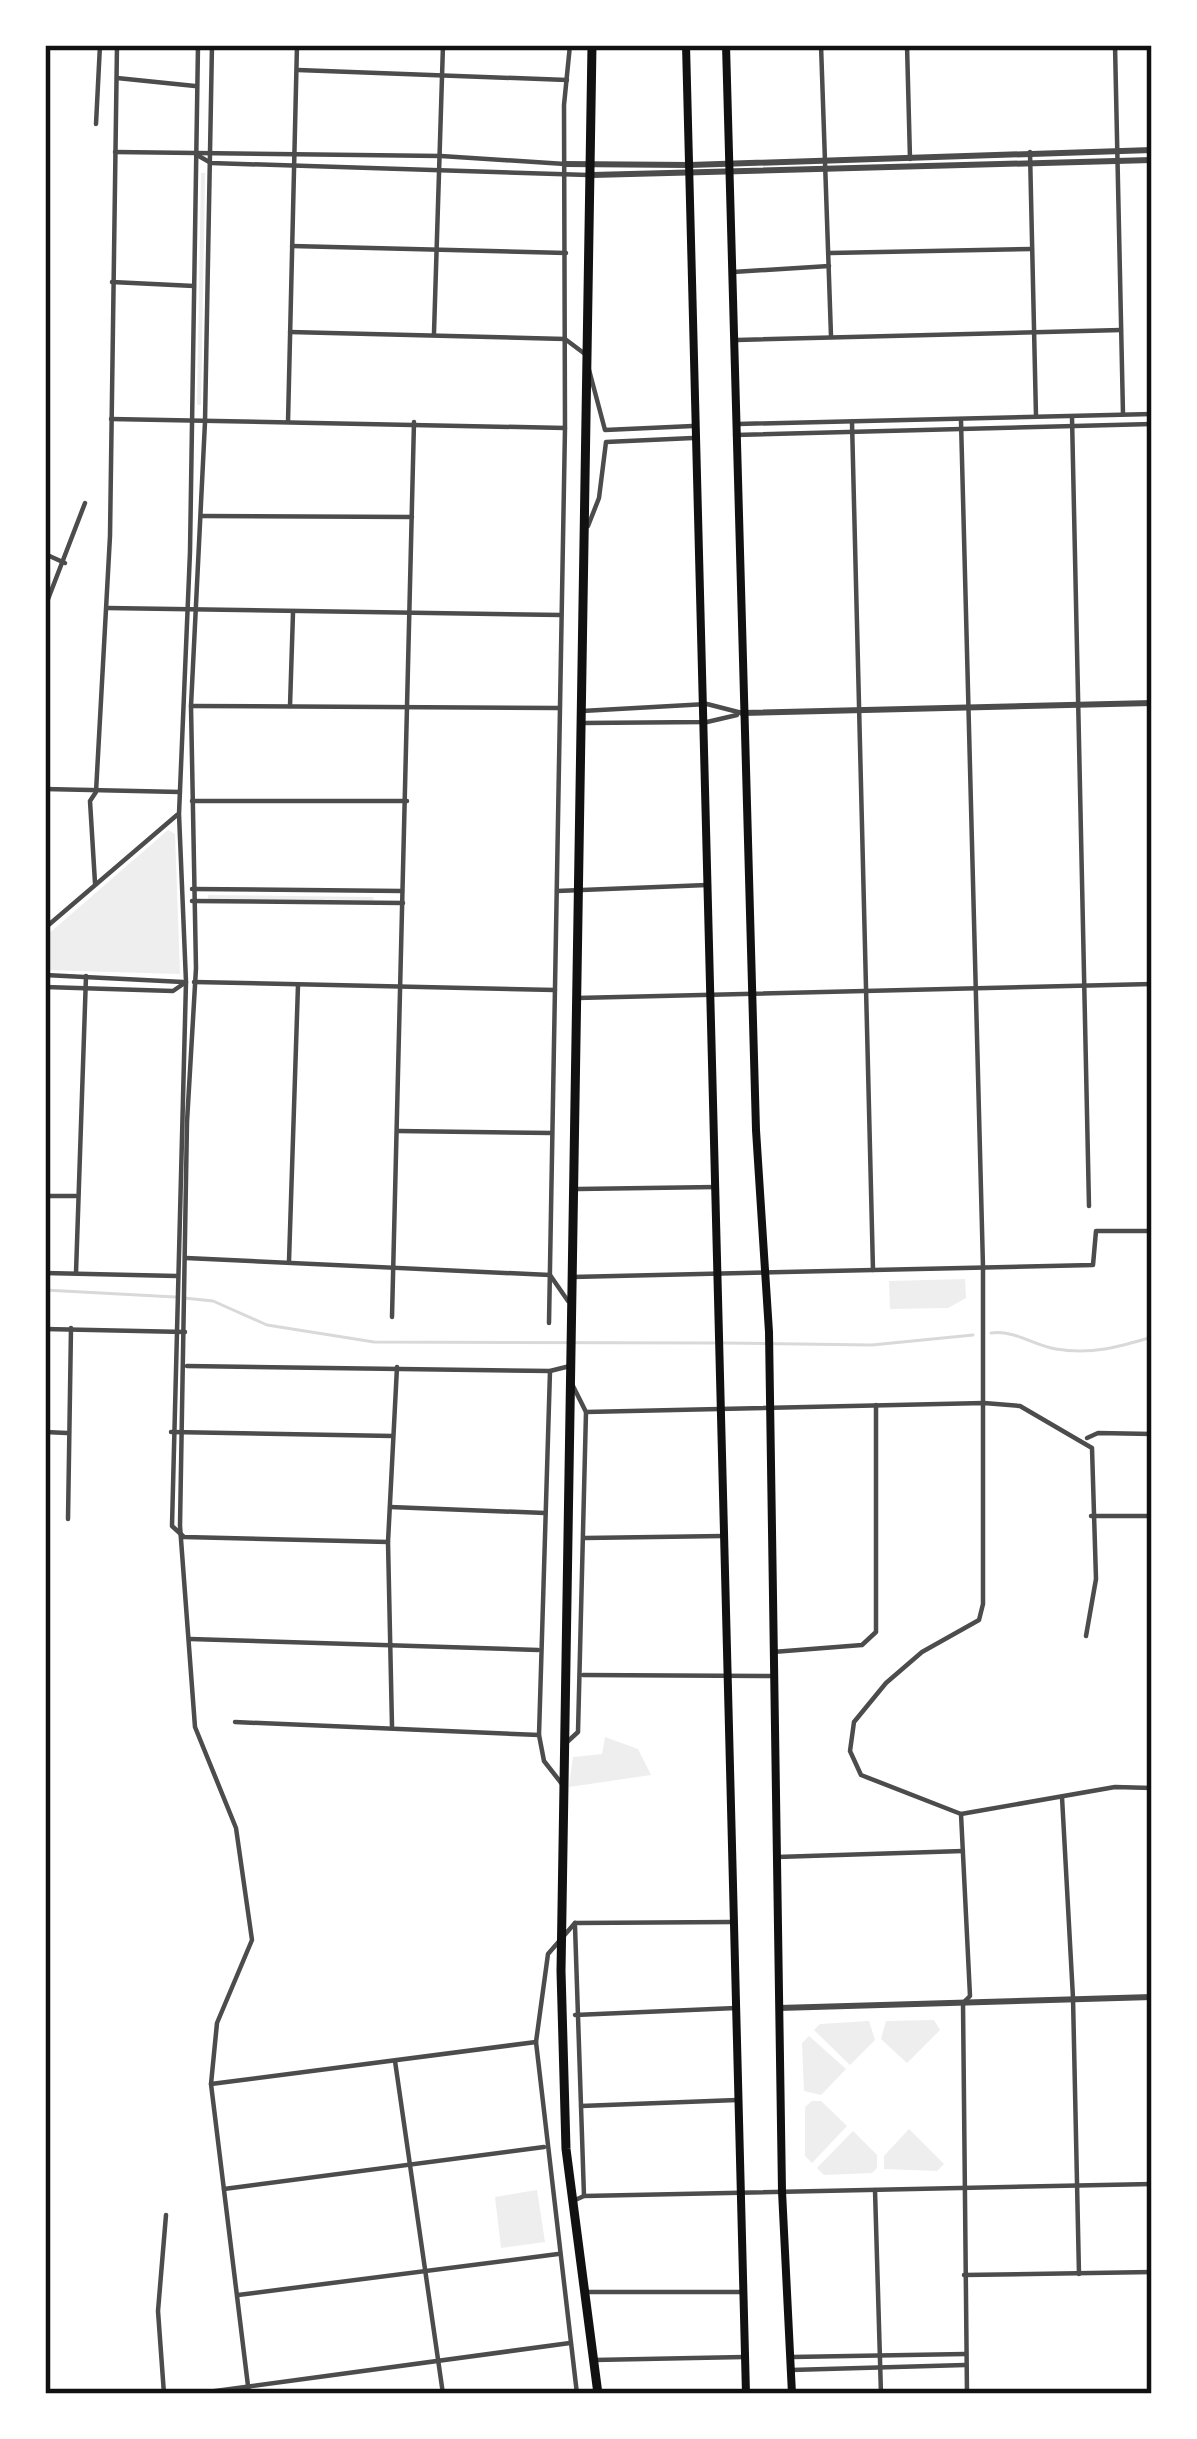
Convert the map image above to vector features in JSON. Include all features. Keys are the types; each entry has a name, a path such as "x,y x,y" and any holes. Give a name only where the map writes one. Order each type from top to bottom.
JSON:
{"highway":[{"path":"592,45 560,1941 563,2100 579,2199 597,2393"}],"main road":[{"path":"686,45 707,704 708,997 746,2394"},
{"path":"726,45 742,713 769,1333 782,2191 792,2394"}],"street":[{"path":"96,124 100,45"},
{"path":"95,884 90,801 96,792 107,608 117,45"},
{"path":"198,45 179,814 186,982 173,1331 172,1526 184,1537 388,1542"},
{"path":"212,45 205,422 191,706 195,982 180,1432 195,1726 236,1828 252,1940 217,2023 211,2084 249,2394"},
{"path":"289,422 297,45"},
{"path":"434,333 443,45"},
{"path":"549,1323 569,45"},
{"path":"821,45 831,336"},
{"path":"907,45 910,162"},
{"path":"1115,45 1124,414"},
{"path":"298,70 567,80"},
{"path":"117,78 197,86"},
{"path":"114,152 441,156 588,171 690,170 826,159 1030,163 1152,150"},
{"path":"729,167 826,169 1030,152 1152,160"},
{"path":"1030,152 1036,417"},
{"path":"197,155 211,163 565,168"},
{"path":"292,246 566,253"},
{"path":"830,253 1032,249"},
{"path":"733,272 829,266"},
{"path":"112,281 194,286"},
{"path":"734,340 1121,330"},
{"path":"290,332 566,339 586,359 605,430 699,426"},
{"path":"735,429 852,432 1036,417 1152,414"},
{"path":"1072,417 1088,987 1089,1206"},
{"path":"111,419 565,428"},
{"path":"392,1317 404,988 414,422"},
{"path":"852,422 873,1270"},
{"path":"735,429 852,422 1152,424"},
{"path":"961,425 983,1267 979,1620 943,1637 886,1683 854,1722 848,1738 861,1775 961,1814 1152,1788"},
{"path":"582,544 599,497 606,442 699,438"},
{"path":"45,607 85,503"},
{"path":"201,516 412,517"},
{"path":"45,554 65,563"},
{"path":"107,608 186,608 196,613 562,615"},
{"path":"290,706 293,613"},
{"path":"582,717 707,722 742,713 1152,703"},
{"path":"582,717 707,704 742,713"},
{"path":"191,706 560,708"},
{"path":"45,789 180,792"},
{"path":"192,801 407,802"},
{"path":"45,928 179,814"},
{"path":"556,891 707,885"},
{"path":"191,889 404,891"},
{"path":"192,901 404,903"},
{"path":"45,975 555,990"},
{"path":"76,1273 86,976"},
{"path":"45,987 173,991 186,982"},
{"path":"289,1261 298,984"},
{"path":"577,998 1152,984"},
{"path":"398,1131 552,1133"},
{"path":"572,1190 716,1187"},
{"path":"45,1196 76,1196"},
{"path":"571,1276 1093,1265 1096,1232 1152,1231"},
{"path":"185,1258 550,1275"},
{"path":"45,1273 177,1276"},
{"path":"550,1275 571,1306"},
{"path":"68,1519 71,1328"},
{"path":"45,1329 184,1332"},
{"path":"185,1366 550,1371 571,1362"},
{"path":"392,1726 388,1542 398,1367"},
{"path":"550,1371 539,1735 544,1761 563,1786"},
{"path":"566,1743 578,1732 585,1538 586,1412 571,1381"},
{"path":"772,1652 862,1645 876,1632 876,1405"},
{"path":"586,1412 1020,1406 1085,1439 1092,1448 1096,1579 1086,1636"},
{"path":"45,1432 67,1433"},
{"path":"171,1432 393,1436"},
{"path":"1085,1439 1098,1433 1152,1433"},
{"path":"390,1508 545,1513"},
{"path":"1091,1516 1152,1516"},
{"path":"585,1538 724,1536"},
{"path":"190,1639 540,1650"},
{"path":"583,1676 772,1676"},
{"path":"235,1722 539,1735"},
{"path":"1062,1797 1073,1998 1079,2274"},
{"path":"961,1814 970,1996 963,2003 967,2394"},
{"path":"776,1857 963,1851"},
{"path":"578,2394 544,2147 536,2042 548,1954 575,1923 734,1922"},
{"path":"575,1923 579,2199 1152,2184"},
{"path":"779,2008 1152,1996"},
{"path":"575,2015 736,2008"},
{"path":"211,2084 536,2042"},
{"path":"395,2061 443,2394"},
{"path":"581,2106 739,2100"},
{"path":"224,2189 544,2147"},
{"path":"874,2190 881,2394"},
{"path":"164,2394 158,2311 166,2215"},
{"path":"238,2295 558,2254"},
{"path":"964,2276 1152,2272"},
{"path":"585,2292 743,2291"},
{"path":"193,2394 570,2343"},
{"path":"792,2357 965,2354"},
{"path":"594,2360 745,2357"},
{"path":"791,2370 965,2365"}],"shaded area":[{"path":"201,173 205,173 201,405 197,405"},
{"path":"168,830 175,834 180,974 45,970 45,937"},
{"path":"208,895 373,897 374,900 208,899"},
{"path":"965,1279 966,1298 948,1308 890,1309 889,1281"},
{"path":"605,1737 638,1749 651,1775 569,1787 573,1757 602,1754"},
{"path":"934,2020 940,2030 907,2063 881,2039 886,2021"},
{"path":"869,2021 875,2040 850,2065 814,2030 820,2024"},
{"path":"809,2036 846,2069 821,2095 804,2091 802,2043"},
{"path":"821,2101 847,2126 812,2163 805,2156 805,2107"},
{"path":"909,2129 944,2164 937,2171 884,2169 884,2156"},
{"path":"853,2131 877,2155 877,2168 872,2173 824,2175 817,2168"},
{"path":"537,2190 545,2242 501,2248 495,2197"}],"waterway":[{"path":"45,1290 175,1297"},
{"path":"184,1298 213,1301 267,1325 374,1342 714,1343"},
{"path":"991,1333 1081,1351 1152,1337"},
{"path":"724,1343 872,1345 973,1335"}]}
